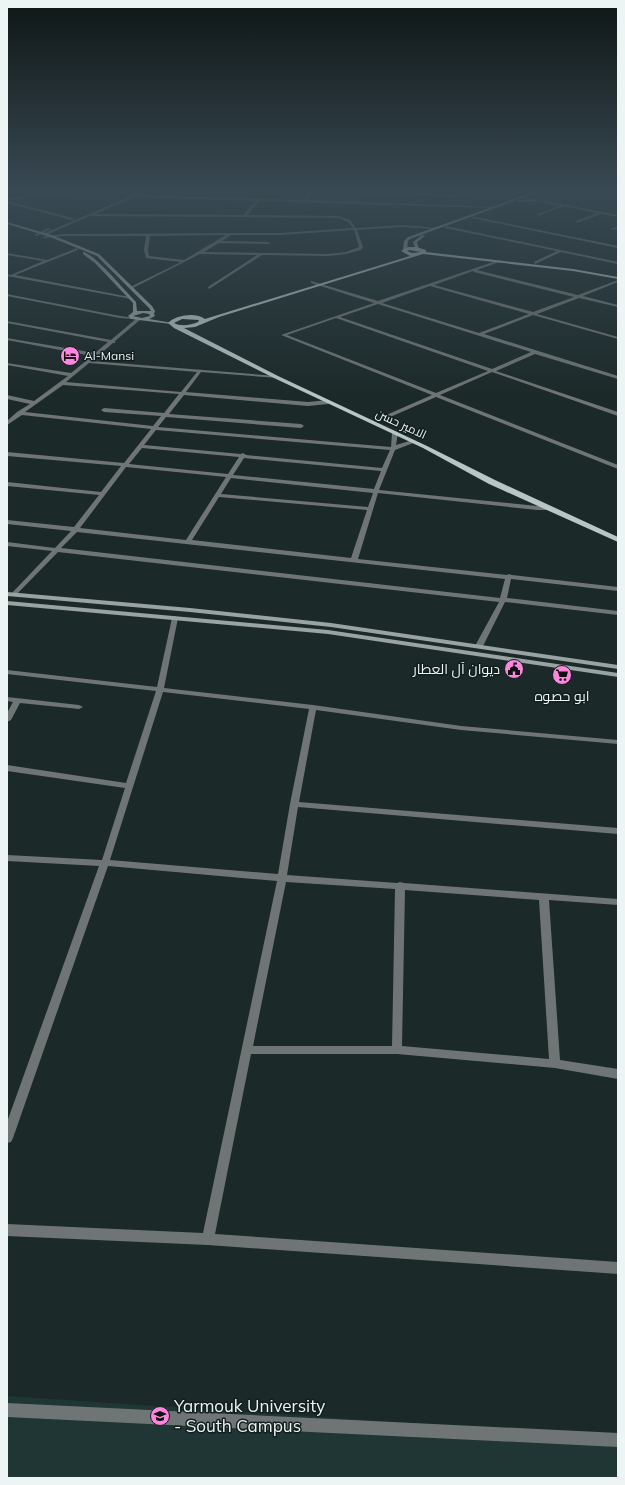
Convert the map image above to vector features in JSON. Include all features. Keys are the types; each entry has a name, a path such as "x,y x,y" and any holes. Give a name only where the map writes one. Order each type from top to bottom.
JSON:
{"main road":[{"path":"93,259 135,303 133,315"},
{"path":"102,259 151,307 157,315"},
{"path":"133,315 143,312 178,319 206,314 390,259"},
{"path":"133,315 140,319 174,325 190,326 395,259"},
{"path":"486,259 618,277"},
{"path":"500,259 535,263 618,277"},
{"path":"118,285 130,286"},
{"path":"140,319 157,315"},
{"name":"الامير حسن","path":"186,318 202,319 199,324 200,333 207,338 492,482 618,540"},
{"path":"174,325 178,319"},
{"name":"الامير حسن","path":"174,325 276,377 330,401 379,420 427,442 496,480 618,535"},
{"path":"10,594 190,610 331,625 618,667"},
{"path":"7,603 328,632 618,675"}],"street":[{"path":"34,259 48,262"},
{"path":"9,275 54,259"},
{"path":"169,259 185,261"},
{"path":"130,286 188,259"},
{"path":"209,288 253,259"},
{"path":"535,263 543,259"},
{"path":"600,259 618,263"},
{"path":"500,261 475,271 283,334 435,396 618,467"},
{"path":"475,271 618,306"},
{"path":"9,275 130,298"},
{"path":"481,334 618,281"},
{"path":"312,282 618,378"},
{"path":"430,285 618,338"},
{"path":"7,295 110,315 133,315"},
{"path":"336,317 618,414"},
{"path":"7,423 89,362 140,319"},
{"path":"7,322 113,342"},
{"path":"7,339 97,355"},
{"path":"379,420 535,352"},
{"path":"89,362 276,377"},
{"path":"7,364 72,375"},
{"path":"10,594 76,529 200,371"},
{"path":"62,383 308,404 330,401"},
{"path":"7,397 34,403"},
{"path":"104,410 301,426"},
{"path":"19,413 154,428 393,450 403,444 413,442"},
{"path":"354,560 376,491 393,450 395,433"},
{"path":"140,446 385,470"},
{"path":"7,454 548,508"},
{"path":"188,541 231,476 243,455"},
{"path":"7,484 102,494"},
{"path":"218,494 370,509"},
{"path":"7,522 618,589"},
{"path":"7,544 618,613"},
{"path":"479,646 503,600 509,576"},
{"path":"7,1138 105,863 128,786 160,691 175,618"},
{"path":"7,672 160,691 313,707 461,728 618,742"},
{"path":"7,699 79,707"},
{"path":"7,720 18,700"},
{"path":"208,1239 282,878 294,804 313,707"},
{"path":"7,768 128,786"},
{"path":"294,804 618,831"},
{"path":"7,858 105,863 282,878 400,885 618,902"},
{"path":"397,1050 400,885"},
{"path":"544,897 555,1064"},
{"path":"246,1050 397,1050 555,1064 618,1074"},
{"path":"7,1230 208,1239 618,1268"},
{"path":"7,1410 618,1440"}],"shaded area":[{"name":"Yarmouk University - South Campus","path":"7,1396 618,1437 618,1478 7,1478"}],"place":[{"name":"Al-Mansi","path":"70,356"},
{"name":"ديوان آل العطار","path":"514,669"},
{"name":"ابو حصوه","path":"562,675"},
{"name":"Yarmouk University - South Campus","path":"160,1416"}]}
